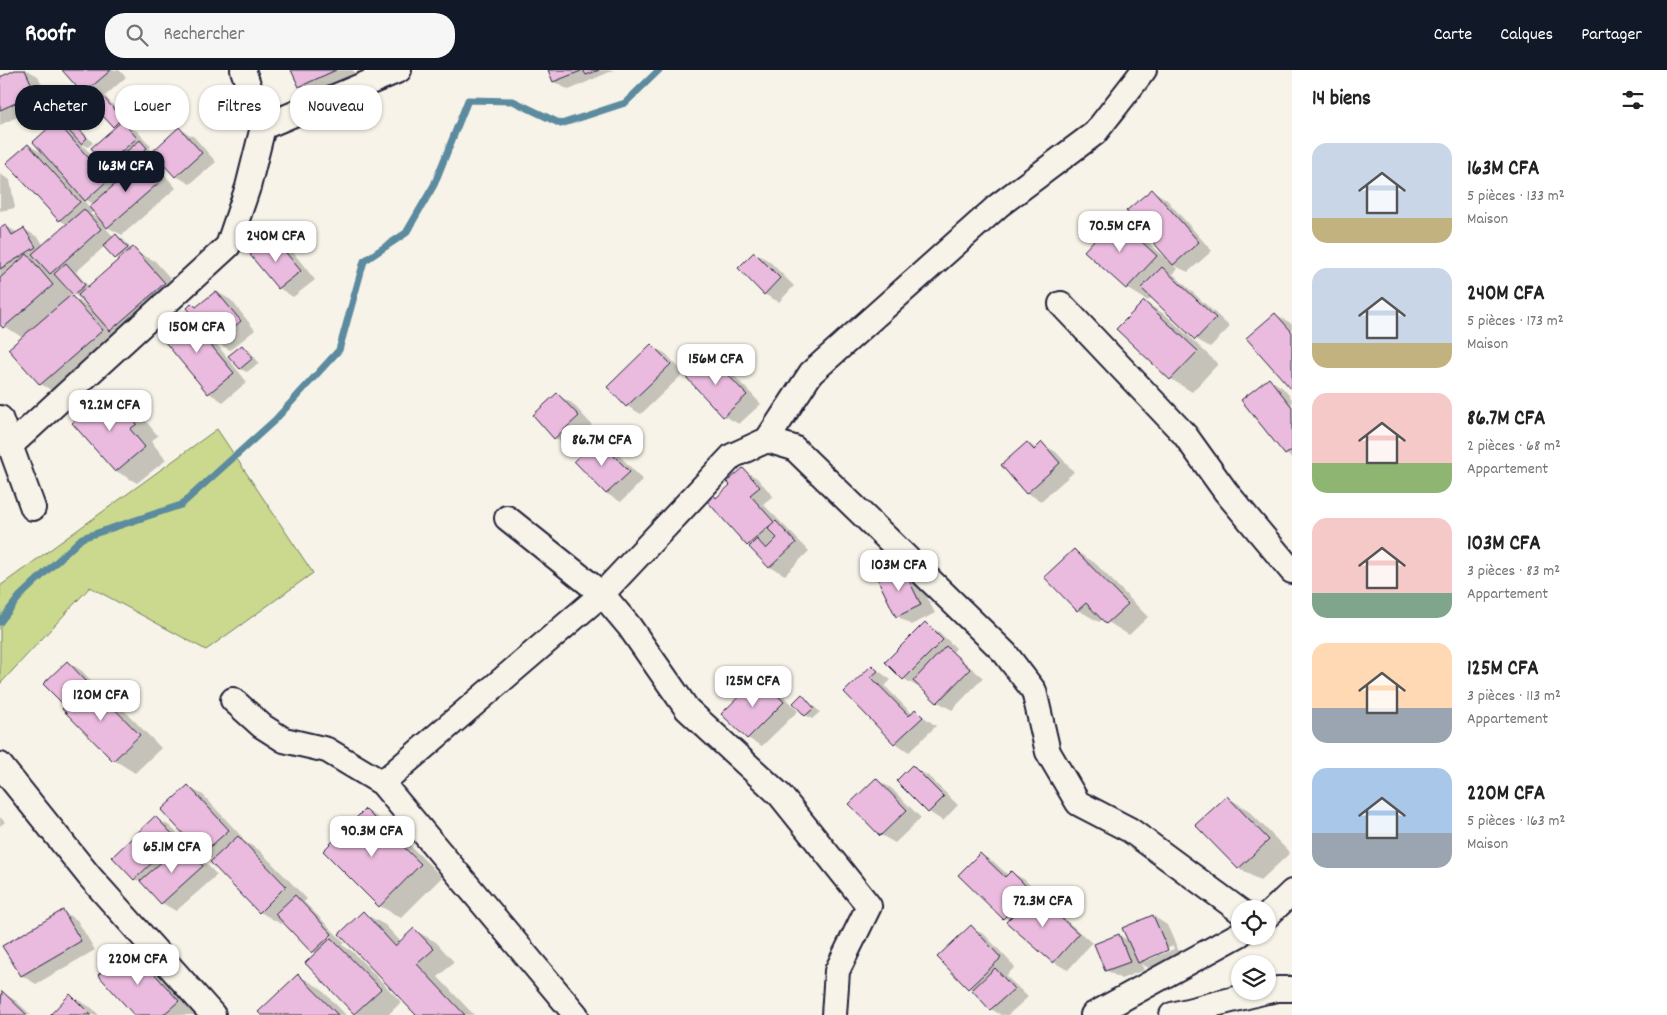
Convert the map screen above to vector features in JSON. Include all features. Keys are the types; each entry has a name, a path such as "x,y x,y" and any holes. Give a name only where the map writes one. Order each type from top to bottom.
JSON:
{"street":[{"path":"243,70 248,85"},
{"path":"280,120 399,70"},
{"path":"382,783 602,594 732,456 768,440 811,373 999,205 1095,133 1144,70"},
{"path":"10,446 228,246 248,187 262,130"},
{"path":"1061,304 1185,435 1226,492 1292,571"},
{"path":"0,418 33,508"},
{"path":"768,440 794,448 1005,653 1034,691 1048,752 1078,803 1130,830 1231,904"},
{"path":"507,518 602,594 629,626 687,709 780,795 868,906 838,971 834,1015"},
{"path":"232,700 262,726 284,740 327,750 382,783 576,1015"},
{"path":"0,765 90,877 213,1015"},
{"path":"1276,907 1292,892"},
{"path":"1093,1015 1231,939"},
{"path":"1276,989 1292,989"},
{"path":"1172,1015 1231,1000"}],"green space":[{"path":"217,429 313,573 206,650 90,587 0,684 0,586"}],"building":[{"path":"15,70 25,70 32,85 15,85 15,103 0,110 0,77"},
{"path":"62,70 111,70 94,85 75,85"},
{"path":"291,70 336,70 303,85 298,85"},
{"path":"548,70 580,70 581,71 553,82"},
{"path":"583,70 599,70 586,75"},
{"path":"105,99 115,110 115,125 113,127 105,118"},
{"path":"115,127 115,130 130,130 137,138 106,165 91,148"},
{"path":"46,130 64,130 108,180 85,201 33,142"},
{"path":"68,130 80,130 87,138 81,144"},
{"path":"176,130 182,130 202,153 175,177 152,152"},
{"path":"140,140 147,148 123,170 115,161"},
{"path":"28,144 80,202 59,221 6,163"},
{"path":"144,159 163,179 107,228 89,207"},
{"path":"1152,189 1199,242 1173,265 1126,211"},
{"path":"84,209 101,229 50,274 32,254"},
{"path":"1115,217 1157,256 1126,289 1084,251"},
{"path":"6,225 12,235 24,228 36,247 0,269 0,228"},
{"path":"116,234 128,248 115,259 103,246"},
{"path":"273,237 301,271 278,289 250,255"},
{"path":"133,247 165,283 110,331 78,295"},
{"path":"754,252 780,278 764,295 738,268"},
{"path":"27,254 53,285 3,328 0,325 0,278"},
{"path":"66,263 85,285 73,295 54,274"},
{"path":"1162,267 1216,318 1195,340 1141,288"},
{"path":"216,291 241,321 215,343 187,308 192,303 196,307"},
{"path":"71,295 103,330 40,385 8,349"},
{"path":"1144,301 1198,351 1170,380 1116,329"},
{"path":"1275,313 1292,332 1292,390 1246,338"},
{"path":"186,315 234,373 208,394 160,336"},
{"path":"651,344 671,364 626,407 607,387"},
{"path":"242,345 253,358 240,369 228,356"},
{"path":"708,354 747,395 723,417 685,376"},
{"path":"1269,378 1292,407 1292,450 1285,455 1241,400"},
{"path":"111,392 137,424 130,429 145,447 115,472 72,423"},
{"path":"557,393 579,416 554,439 533,415"},
{"path":"597,439 630,472 606,494 574,461"},
{"path":"1027,442 1034,450 1042,442 1060,463 1026,494 1001,465"},
{"path":"743,468 760,487 750,495 774,522 747,546 706,500 713,494 716,498 730,485 727,482"},
{"path":"776,521 796,543 769,568 749,547 757,539 766,549 777,538 768,529"},
{"path":"1074,549 1128,604 1106,624 1086,603 1077,611 1044,577"},
{"path":"902,566 921,605 896,617 877,578"},
{"path":"925,622 943,640 903,680 885,662"},
{"path":"946,646 970,669 937,703 913,681"},
{"path":"67,661 86,681 62,703 43,684"},
{"path":"872,665 878,671 871,677 909,716 915,709 923,717 894,744 844,692"},
{"path":"772,668 784,680 776,688 763,677"},
{"path":"759,677 784,702 747,739 721,714"},
{"path":"89,683 140,735 113,761 62,709"},
{"path":"802,694 814,708 805,716 793,703"},
{"path":"912,765 944,797 928,813 896,781"},
{"path":"876,778 907,810 880,836 849,804"},
{"path":"188,785 229,830 202,854 161,810"},
{"path":"1227,796 1269,840 1238,869 1195,825"},
{"path":"365,809 421,864 379,907 323,851"},
{"path":"155,816 177,839 134,880 112,857"},
{"path":"238,836 286,886 259,913 210,862"},
{"path":"183,843 203,866 161,904 140,881"},
{"path":"980,853 1005,877 1011,871 1031,891 1003,919 958,875"},
{"path":"1034,894 1079,934 1053,963 1006,922"},
{"path":"295,895 332,934 312,953 275,914"},
{"path":"63,910 81,941 21,976 2,946"},
{"path":"363,911 395,946 414,928 434,949 417,964 465,1015 416,1015 339,934"},
{"path":"1153,915 1168,950 1138,963 1122,928"},
{"path":"971,925 1001,958 968,989 937,957"},
{"path":"1119,934 1130,962 1105,971 1094,944"},
{"path":"331,938 381,989 354,1014 305,963"},
{"path":"129,946 179,1001 163,1015 134,1015 98,975"},
{"path":"995,968 1014,989 990,1010 972,990"},
{"path":"298,974 338,1015 261,1015 258,1012"},
{"path":"2,991 27,1015 0,1015"},
{"path":"70,994 91,1015 50,1015"}],"waterway":[{"path":"0,622 20,596 82,538 181,505 275,420 339,350 364,261 406,233 434,185 468,100 513,101 561,124 625,103 659,70"}]}
